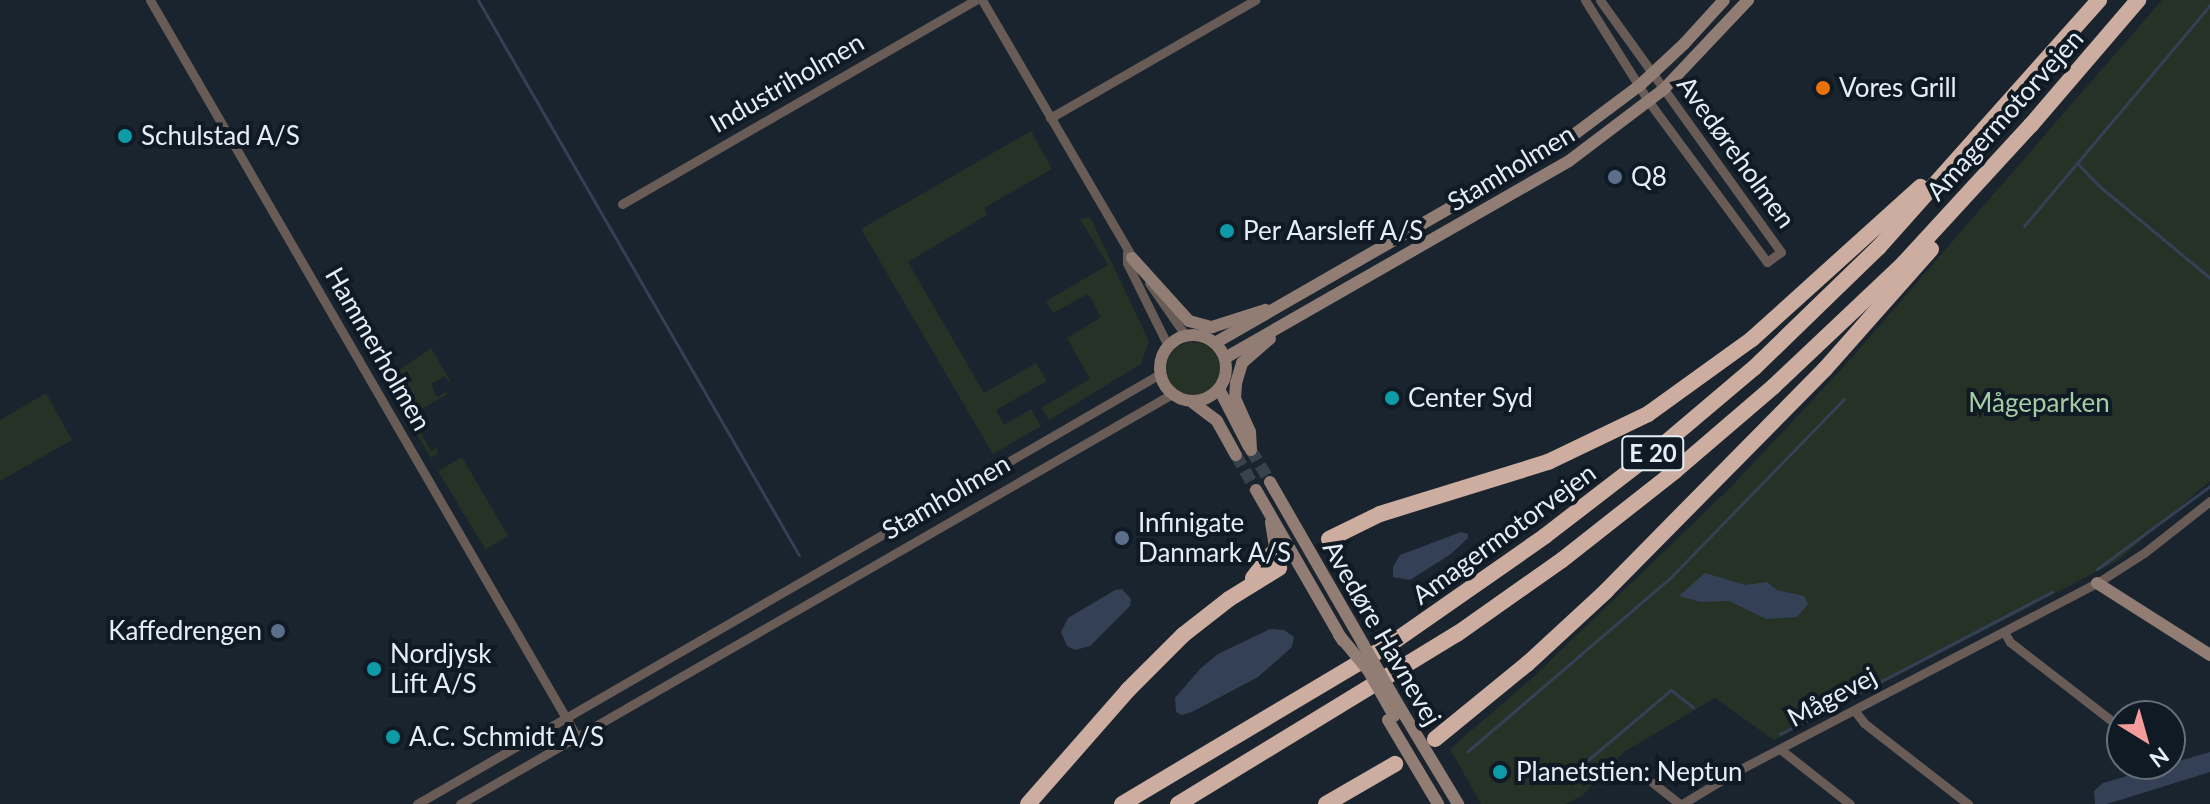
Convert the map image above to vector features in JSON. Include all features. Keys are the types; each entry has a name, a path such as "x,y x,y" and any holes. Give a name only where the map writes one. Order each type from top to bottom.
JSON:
{"highway":[{"name":"Amagermotorvejen","path":"1122,804 1389,645 1498,571 1617,482 1766,357 1879,247 2099,0"},
{"name":"Amagermotorvejen","path":"1178,804 1444,643 1637,502 1774,386 1903,264 2031,125 2138,0"},
{"path":"1329,539 1380,514 1548,462 1616,431 1680,393 1752,339 1833,269 2036,74"},
{"path":"1426,743 1527,664 1728,469 1825,369 1946,233 2031,125"},
{"path":"1028,804 1128,690 1183,635 1278,563"},
{"path":"1326,804 1402,760"}],"street":[{"name":"Hammerholmen","path":"150,0 567,719"},
{"name":"Industriholmen","path":"622,204 975,0"},
{"path":"982,0 1130,254 1186,336"},
{"path":"1050,118 1255,0"},
{"name":"Avedøreholmen","path":"1585,0 1649,102 1767,262 1781,252 1600,0"},
{"name":"Stamholmen","path":"1215,343 1560,145 1652,75 1724,0"},
{"name":"Stamholmen","path":"1225,358 1291,323 1569,161 1663,90 1748,0"},
{"path":"1130,254 1189,321 1212,327 1284,305"},
{"path":"1130,254 1127,263 1168,346"},
{"path":"1219,389 1221,399 1251,450 1250,432 1235,398 1242,363 1291,323"},
{"path":"1192,402 1204,400 1219,389 1226,371 1225,358 1215,343 1205,337 1186,336 1168,346 1162,356 1160,374 1172,394 1192,402 1217,421 1236,455"},
{"name":"Stamholmen","path":"417,804 859,551 1160,374"},
{"name":"Stamholmen","path":"460,804 1172,394"},
{"name":"Avedøre Havnevej","path":"1270,482 1309,550 1346,630 1395,716 1426,743 1458,804"},
{"name":"Avedøre Havnevej","path":"1256,490 1297,562 1346,630 1369,654 1395,716 1402,760 1438,804"},
{"name":"Mågevej","path":"1681,804 2097,583 2144,553 2210,501"},
{"path":"1270,515 1278,563 1297,562 1309,550 1329,539"},
{"name":"Stamholmen","path":"859,551 868,568"},
{"path":"2097,583 2210,655"},
{"path":"2004,632 2010,642 2106,717"},
{"path":"1854,710 1864,723 1968,804"},
{"path":"567,719 577,737"},
{"path":"1402,760 1426,743"},
{"path":"1780,749 1850,804"},
{"path":"1653,783 1681,804"}],"green space":[{"name":"Mågeparken","path":"2162,0 2210,0 2210,481 2117,561 1774,740 1715,698 1624,752 1582,796 1565,804 1481,804 1450,749 1529,681 1730,488 1847,363"},
{"path":"1031,131 1052,169 984,208 987,215 908,262 984,393 1036,363 1047,381 996,410 1004,425 1031,409 1041,426 993,454 861,229"},
{"path":"1090,217 1149,341 1141,364 1049,420 1041,408 1090,379 1067,338 1101,317 1088,294 1053,313 1046,301 1108,265 1080,219"},
{"path":"1193,342 1212,350 1220,369 1212,388 1193,396 1174,388 1166,369 1174,350"},
{"path":"431,348 453,386 444,376 431,384 437,397 446,392 448,394 411,415 431,451 437,448 438,454 431,458 385,380"},
{"path":"46,393 72,440 0,481 0,420"},
{"path":"462,457 508,536 486,549 487,552 438,471"}],"water":[{"path":"1461,532 1468,534 1468,538 1451,554 1410,580 1393,577 1393,567 1400,555"},
{"path":"1705,573 1745,585 1767,582 1777,590 1804,596 1808,604 1797,617 1766,619 1729,601 1701,602 1679,596"},
{"path":"1122,589 1131,599 1130,606 1090,646 1075,650 1067,646 1061,632 1068,618 1115,590"},
{"path":"1270,629 1284,630 1294,637 1292,647 1258,677 1192,712 1182,715 1176,712 1175,698 1200,669 1218,654"},
{"path":"2210,752 2210,772 2186,779 2186,759"},
{"path":"2113,780 2184,780 2107,804 2095,804 2094,791 2103,783"}],"waterway":[{"path":"478,0 799,555"},
{"path":"2024,226 2210,5"},
{"path":"2078,164 2098,185 2210,278"},
{"path":"1468,751 1669,579 1844,399"},
{"path":"2097,569 2210,486"},
{"path":"1780,734 2052,592"},
{"path":"1570,775 1671,690 1693,707"}],"tunnel":[{"path":"1251,450 1270,482"},
{"path":"1236,455 1256,490"}],"place":[{"name":"Vores Grill","path":"1823,88"},
{"name":"Schulstad A/S","path":"125,136"},
{"name":"Q8","path":"1615,177"},
{"name":"Per Aarsleff A/S","path":"1227,231"},
{"name":"Center Syd","path":"1392,398"},
{"name":"Infinigate Danmark A/S","path":"1122,538"},
{"name":"Kaffedrengen","path":"278,631"},
{"name":"Nordjysk Lift A/S","path":"374,669"},
{"name":"A.C. Schmidt A/S","path":"393,737"},
{"name":"Planetstien: Neptun","path":"1500,772"}]}
